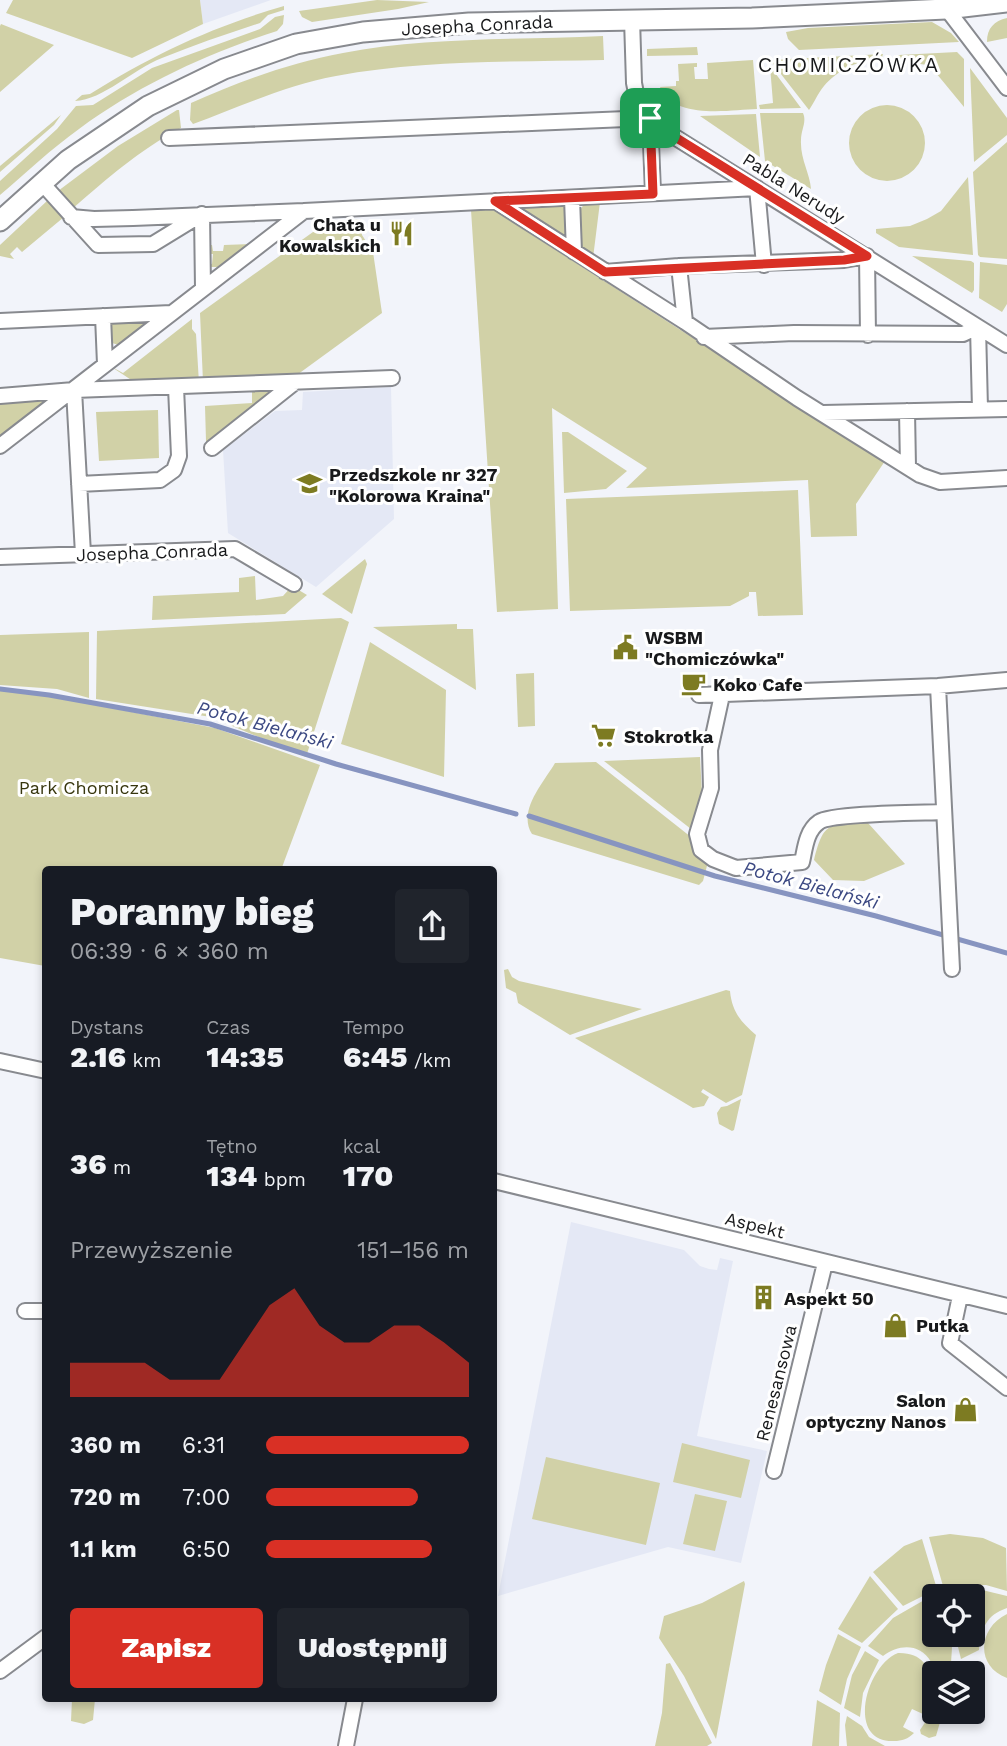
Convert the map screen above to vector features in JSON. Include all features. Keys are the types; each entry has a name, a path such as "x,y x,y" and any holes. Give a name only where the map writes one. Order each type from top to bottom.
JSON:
{"street":[{"name":"Josepha Conrada","path":"0,221 41,183 95,140 148,106 225,69 296,44 363,32 469,23 752,18 1007,2"},
{"path":"943,4 1007,88"},
{"name":"Pabla Nerudy","path":"632,19 634,83 638,103 654,124 1007,345"},
{"path":"169,138 650,118 653,194"},
{"path":"41,183 98,245 153,244 202,214"},
{"path":"71,217 133,218 304,211 757,188 764,265"},
{"path":"572,198 574,252"},
{"path":"495,201 920,475 940,482 1007,478"},
{"path":"0,446 304,211"},
{"path":"202,214 203,288"},
{"path":"605,272 764,265 867,256 868,335"},
{"path":"679,267 685,322"},
{"path":"0,321 172,313"},
{"path":"103,316 105,364"},
{"path":"704,337 794,333 963,334 978,327 980,409"},
{"path":"0,396 74,390 392,378"},
{"path":"212,448 294,383"},
{"path":"79,484 160,480 174,470 179,456 176,387"},
{"path":"74,390 83,554"},
{"path":"821,413 1007,409"},
{"path":"907,411 908,467"},
{"name":"Josepha Conrada","path":"0,557 235,549 294,584"},
{"path":"699,695 938,686 1007,680"},
{"path":"938,686 952,969"},
{"path":"722,695 710,750 710,788 697,834 701,850 713,859 736,868 802,862 807,839 818,822 836,817 944,812"},
{"path":"0,1061 42,1070"},
{"name":"Aspekt","path":"497,1182 1007,1306"},
{"name":"Renesansowa","path":"774,1471 825,1263"},
{"path":"960,1296 950,1343 1007,1388"},
{"path":"25,1311 42,1311"},
{"path":"0,1671 42,1640"},
{"path":"346,1746 354,1702"}],"shaded area":[{"path":"200,0 271,0 203,24"},
{"name":"Przedszkole nr 327 \"Kolorowa Kraina\"","path":"391,387 394,519 316,587 228,533 223,450 275,411 302,410 303,392"},
{"path":"571,1222 684,1250 700,1266 709,1269 717,1270 720,1258 733,1261 697,1436 767,1451 741,1563 668,1547 498,1596"}],"green space":[{"path":"13,0 200,0 203,24 132,58 6,13"},
{"path":"377,0 429,2 312,22 302,17 299,11"},
{"path":"284,6 284,10 268,15 260,23 162,58 107,90 75,101 184,43 232,23"},
{"path":"284,15 283,24 277,31 174,72 125,98 58,145 0,195 0,181 57,129 76,106 93,105 152,68 260,29 275,17"},
{"path":"1007,18 1007,38 987,42 992,26"},
{"path":"932,22 951,33 959,42 799,50 788,39 786,32 808,28"},
{"path":"1,24 54,45 0,92 0,26"},
{"path":"603,36 604,60 469,63 369,71 299,85 193,124 190,120 191,103 266,74 343,53 406,44"},
{"path":"697,47 698,55 647,56 647,49"},
{"path":"957,52 964,59 964,107 926,65 895,59 895,55"},
{"path":"883,54 881,61 857,63 836,75 822,89 809,110 770,60"},
{"path":"753,60 757,109 689,109 667,97 660,87 676,86 676,81 679,81 678,64 697,63 697,67 694,67 695,79 708,79 707,63"},
{"path":"770,66 801,108 760,109 759,105 773,103"},
{"path":"970,68 1007,118 1007,135 974,162"},
{"path":"880,105 894,105 908,111 919,122 925,143 922,158 914,170 894,181 880,181 866,175 855,164 849,150 849,136 855,122 866,111"},
{"path":"177,110 181,128 137,156 72,209 58,191 118,146"},
{"path":"760,113 803,113 801,147 811,189 765,161"},
{"path":"756,114 760,157 700,116"},
{"path":"61,115 54,125 0,172 0,166"},
{"path":"1007,142 1007,259 980,257 973,172"},
{"path":"968,177 973,255 899,247 876,233 876,229 910,226 941,211"},
{"path":"48,200 64,217 22,252 17,247 10,254 14,259 0,256 0,245"},
{"path":"600,202 593,258 581,249 577,215 584,204"},
{"path":"568,204 569,225 565,226 566,238 569,240 519,211 519,206"},
{"path":"492,209 885,461 856,504 857,536 811,537 808,480 626,488 647,468 552,408 558,609 497,612 471,210"},
{"path":"361,219 362,235 373,252 382,313 290,380 203,382 200,313 313,232 328,228 330,222"},
{"path":"251,244 220,267 211,267 208,264 212,264 213,254 208,254 208,245 212,245 213,251 223,251 224,245"},
{"path":"912,256 971,261 974,263 974,290 972,293"},
{"path":"980,262 1007,265 1007,304 1002,312 979,298"},
{"path":"192,319 192,329 196,334 199,383 139,385 110,366 123,373"},
{"path":"112,321 143,322 143,327 122,346 112,343"},
{"path":"252,389 277,389 210,444 206,441 205,406 252,403"},
{"path":"41,399 44,405 0,440 0,402"},
{"path":"158,410 159,458 99,461 96,412"},
{"path":"562,432 568,432 627,471 606,489 564,493"},
{"path":"798,490 803,615 758,616 756,592 749,592 749,596 730,606 570,611 566,499"},
{"path":"365,559 367,564 352,614 322,594"},
{"path":"255,576 256,600 283,596 292,586 307,595 285,614 152,620 153,596 239,592 239,578"},
{"path":"341,618 349,622 306,757 211,717 96,699 97,631"},
{"path":"457,624 457,629 473,629 476,690 373,627"},
{"path":"89,632 89,698 57,689 0,685 0,635"},
{"path":"370,642 446,690 444,777 341,744"},
{"path":"534,673 535,726 518,727 516,674"},
{"name":"Park Chomicza","path":"0,690 33,693 215,728 320,765 282,866 42,866 42,965 0,958"},
{"path":"700,757 702,794 691,829 604,761"},
{"path":"596,762 691,837 708,862 703,881 699,885 532,834 528,825 530,806 555,763"},
{"path":"868,823 905,864 864,881 833,880 814,860 825,831 836,825"},
{"path":"508,969 512,977 519,981 642,1009 570,1035 518,1003 516,993 506,988 504,970"},
{"path":"726,990 730,991 738,1016 756,1035 742,1095 726,1103 703,1089 701,1092 709,1097 704,1106 693,1108 575,1038"},
{"path":"741,1099 734,1130 719,1124 717,1113 721,1107"},
{"path":"682,1443 750,1460 741,1498 673,1482"},
{"path":"546,1457 660,1483 646,1545 532,1519"},
{"path":"695,1494 727,1501 715,1551 683,1544"},
{"path":"950,1534 983,1538 1006,1548 1007,1591 985,1584 942,1584 929,1537"},
{"path":"922,1539 936,1584 922,1584 922,1596 903,1606 873,1572 904,1546"},
{"path":"870,1576 898,1609 862,1643 838,1629"},
{"path":"744,1581 716,1739 684,1676 659,1638 664,1616 702,1603"},
{"path":"985,1591 1007,1596 1007,1608 994,1615 985,1626"},
{"path":"922,1601 922,1647 952,1647 951,1661 930,1661 921,1651 909,1647 896,1649 883,1656 868,1646 893,1618"},
{"path":"1007,1614 1007,1678 989,1665 985,1656 986,1637 997,1620"},
{"path":"838,1634 861,1647 847,1679 841,1705 819,1691"},
{"path":"958,1647 979,1647 979,1650 961,1659"},
{"path":"865,1651 879,1660 863,1693 860,1717 844,1708 852,1675"},
{"path":"898,1653 910,1654 922,1661 922,1714 912,1709 903,1727 914,1733 905,1739 894,1741 879,1738 869,1730 865,1717 870,1687 887,1660"},
{"path":"670,1663 712,1743 707,1746 655,1746 662,1713 666,1664"},
{"path":"817,1700 840,1713 839,1746 812,1746"},
{"path":"72,1702 95,1702 93,1720 84,1724 71,1721"},
{"path":"847,1716 862,1726 869,1737 885,1746 847,1746"},
{"path":"924,1724 940,1724 936,1736 929,1738 921,1734 920,1730"}],"waterway":[{"name":"Potok Bielański","path":"0,689 49,695 210,724 336,764 516,814"},
{"name":"Potok Bielański","path":"529,816 715,876 876,916 1007,953"}],"place":[{"name":"Chata u Kowalskich","path":"401,234"},
{"name":"Przedszkole nr 327 \"Kolorowa Kraina\"","path":"309,484"},
{"name":"WSBM \"Chomiczówka\"","path":"625,647"},
{"name":"Koko Cafe","path":"693,684"},
{"name":"Stokrotka","path":"604,736"},
{"name":"Aspekt 50","path":"764,1298"},
{"name":"Putka","path":"896,1325"},
{"name":"Salon optyczny Nanos","path":"966,1410"}],"district":[{"name":"CHOMICZÓWKA","path":"849,64"}],"route":[{"path":"650,118 654,124 867,256 764,265 605,272 495,201 653,194 650,118"}]}
